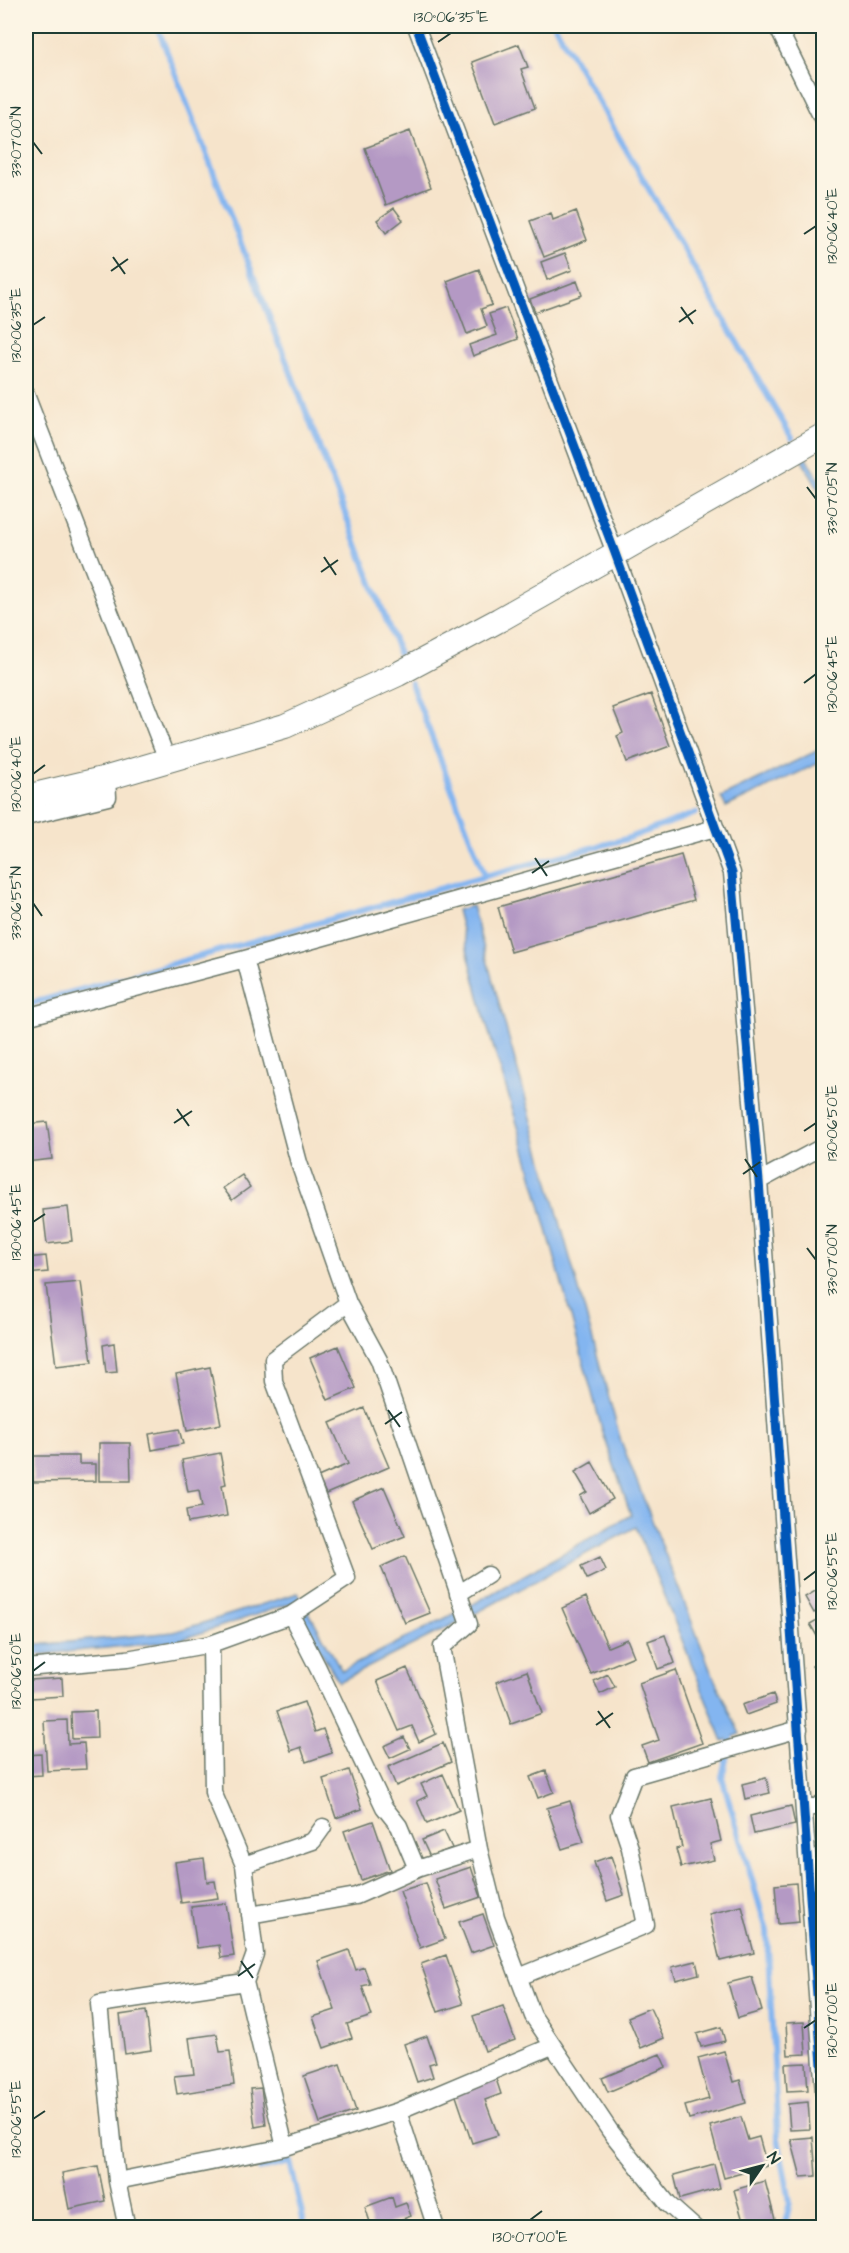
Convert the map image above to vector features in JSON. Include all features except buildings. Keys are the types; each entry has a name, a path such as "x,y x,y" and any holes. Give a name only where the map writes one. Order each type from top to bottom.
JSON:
{"street":[{"path":"416,26 615,553 732,873 759,1181 824,2092"},
{"path":"777,26 824,122"},
{"path":"26,395 168,762"},
{"path":"26,797 168,762 285,726 398,674 499,620 824,435"},
{"path":"26,818 108,797 107,778"},
{"path":"26,1017 245,959 715,828"},
{"path":"245,959 299,1162 348,1303 379,1360 469,1624 442,1647 479,1849 496,1917 533,2016 552,2046 610,2131 668,2204 695,2228"},
{"path":"759,1181 824,1146"},
{"path":"26,1668 127,1659 211,1644 291,1616 347,1578 274,1381 273,1359 348,1303"},
{"path":"460,1598 488,1575"},
{"path":"291,1616 384,1807 399,1827 417,1869"},
{"path":"211,1644 213,1792 244,1865 255,1954 245,1982 285,2147"},
{"path":"519,1977 646,1925 630,1848 619,1815 634,1776 799,1729"},
{"path":"804,1808 816,1807 824,1803"},
{"path":"244,1865 313,1841 323,1827"},
{"path":"250,1915 356,1896 417,1869 479,1849"},
{"path":"127,2228 117,2181 99,2004 245,1982"},
{"path":"117,2181 285,2147 398,2111 552,2046"},
{"path":"398,2111 436,2228"}],"water":[{"path":"805,456 823,487 823,497 801,459"},
{"path":"823,748 823,761 726,807 721,797"},
{"path":"472,906 621,1441 713,1676 740,1734 723,1741 636,1527 478,1612 339,1682 292,1603 176,1641 26,1656 26,1646 174,1632 298,1593 342,1671 475,1603 631,1515 603,1433 524,1146 486,1023 457,910"}],"waterway":[{"path":"157,26 399,653"},
{"path":"555,26 792,438"},
{"path":"411,683 485,876"},
{"path":"26,1005 485,876 626,839 696,813"},
{"path":"728,1731 731,1738 722,1777 767,1931 778,2138 790,2202 784,2228"},
{"path":"260,2169 290,2162 305,2228"}],"cycle path":[{"path":"416,26 615,553 732,873 759,1181 824,2093"}]}
